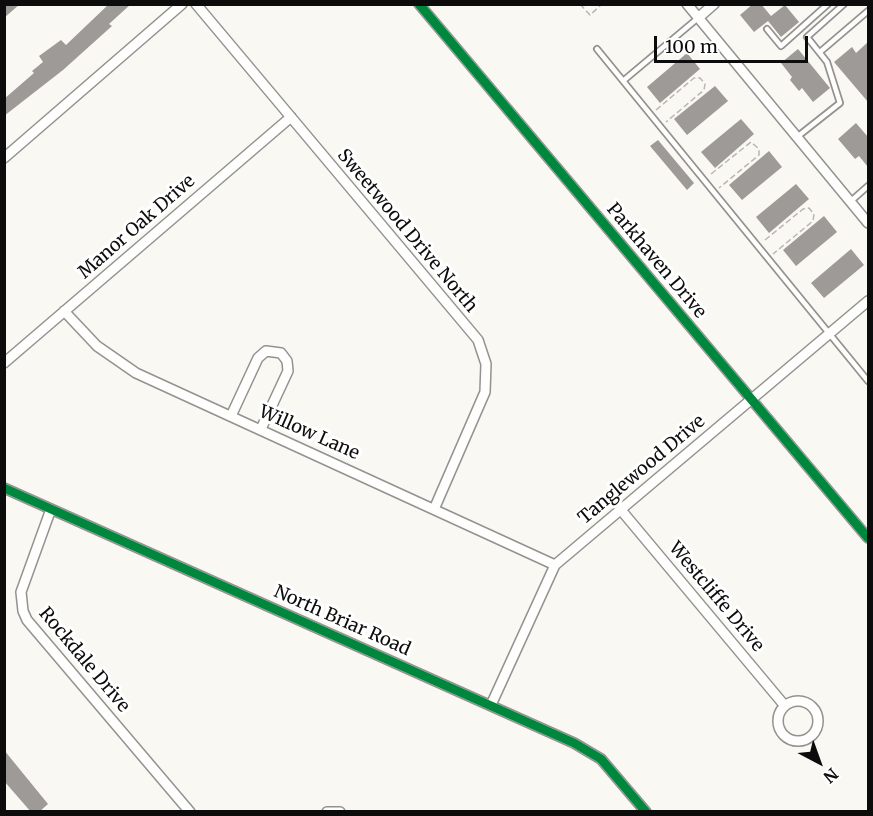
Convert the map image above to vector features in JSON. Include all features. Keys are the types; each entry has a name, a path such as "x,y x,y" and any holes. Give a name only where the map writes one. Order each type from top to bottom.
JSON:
{"street":[{"path":"4,158 182,4"},
{"name":"Sweetwood Drive North","path":"196,4 478,340 483,352 487,377 485,392 435,507"},
{"name":"Parkhaven Drive","path":"419,4 868,538"},
{"path":"687,4 868,223"},
{"path":"698,18 714,4"},
{"name":"Manor Oak Drive","path":"4,363 291,117"},
{"name":"Tanglewood Drive","path":"491,705 555,565 868,301"},
{"name":"Willow Lane","path":"64,312 81,332 113,359 136,373 435,507 555,565"},
{"path":"231,416 258,358 266,351 281,353 287,361 288,371 261,429"},
{"name":"North Briar Road","path":"4,488 491,705 592,753 646,812"},
{"name":"Rockdale Drive","path":"51,509 21,592 23,611 27,620 190,812"},
{"name":"Westcliffe Drive","path":"621,510 785,706"},
{"path":"803,702 814,709 818,722 810,737 798,741 781,731 778,718 785,706 803,702"},
{"path":"327,812 340,812"}],"lane":[{"path":"767,29 781,46 828,4"},
{"path":"797,137 840,103 835,81 820,52 807,37 844,4"},
{"path":"820,52 868,11"},
{"path":"623,81 698,18"},
{"path":"597,49 868,381"},
{"path":"851,201 868,186"}],"path":[{"path":"580,4 590,15 602,4"},
{"path":"650,114 694,78 702,80 704,90 660,127"},
{"path":"704,180 747,144 751,142 758,146 759,155 714,193"},
{"path":"758,246 803,208 809,208 814,214 813,221 768,259"}],"building":[{"path":"4,4 20,4 4,18"},
{"path":"109,4 131,4 109,24 112,26 63,70 4,116 4,99 43,62 39,56 61,40 66,45"},
{"path":"753,4 761,4 771,16 785,5 799,22 781,37 768,21 754,32 740,15"},
{"path":"868,42 868,102 834,62 852,47 856,53"},
{"path":"798,49 830,88 813,102 802,88 799,91 781,63"},
{"path":"687,53 700,69 660,103 647,87"},
{"path":"715,86 728,101 687,135 674,119"},
{"path":"741,119 754,134 715,168 701,152"},
{"path":"856,123 868,137 868,167 859,156 855,159 838,139"},
{"path":"658,140 694,183 687,190 650,146"},
{"path":"769,151 782,167 742,200 729,185"},
{"path":"796,184 809,199 769,233 756,217"},
{"path":"824,216 837,232 796,266 783,250"},
{"path":"851,249 864,265 824,298 811,283"},
{"path":"4,750 48,804 39,812 31,812 4,781"}],"cycle path":[{"path":"419,4 868,538"},
{"path":"4,488 574,743 601,759 646,812"}]}
